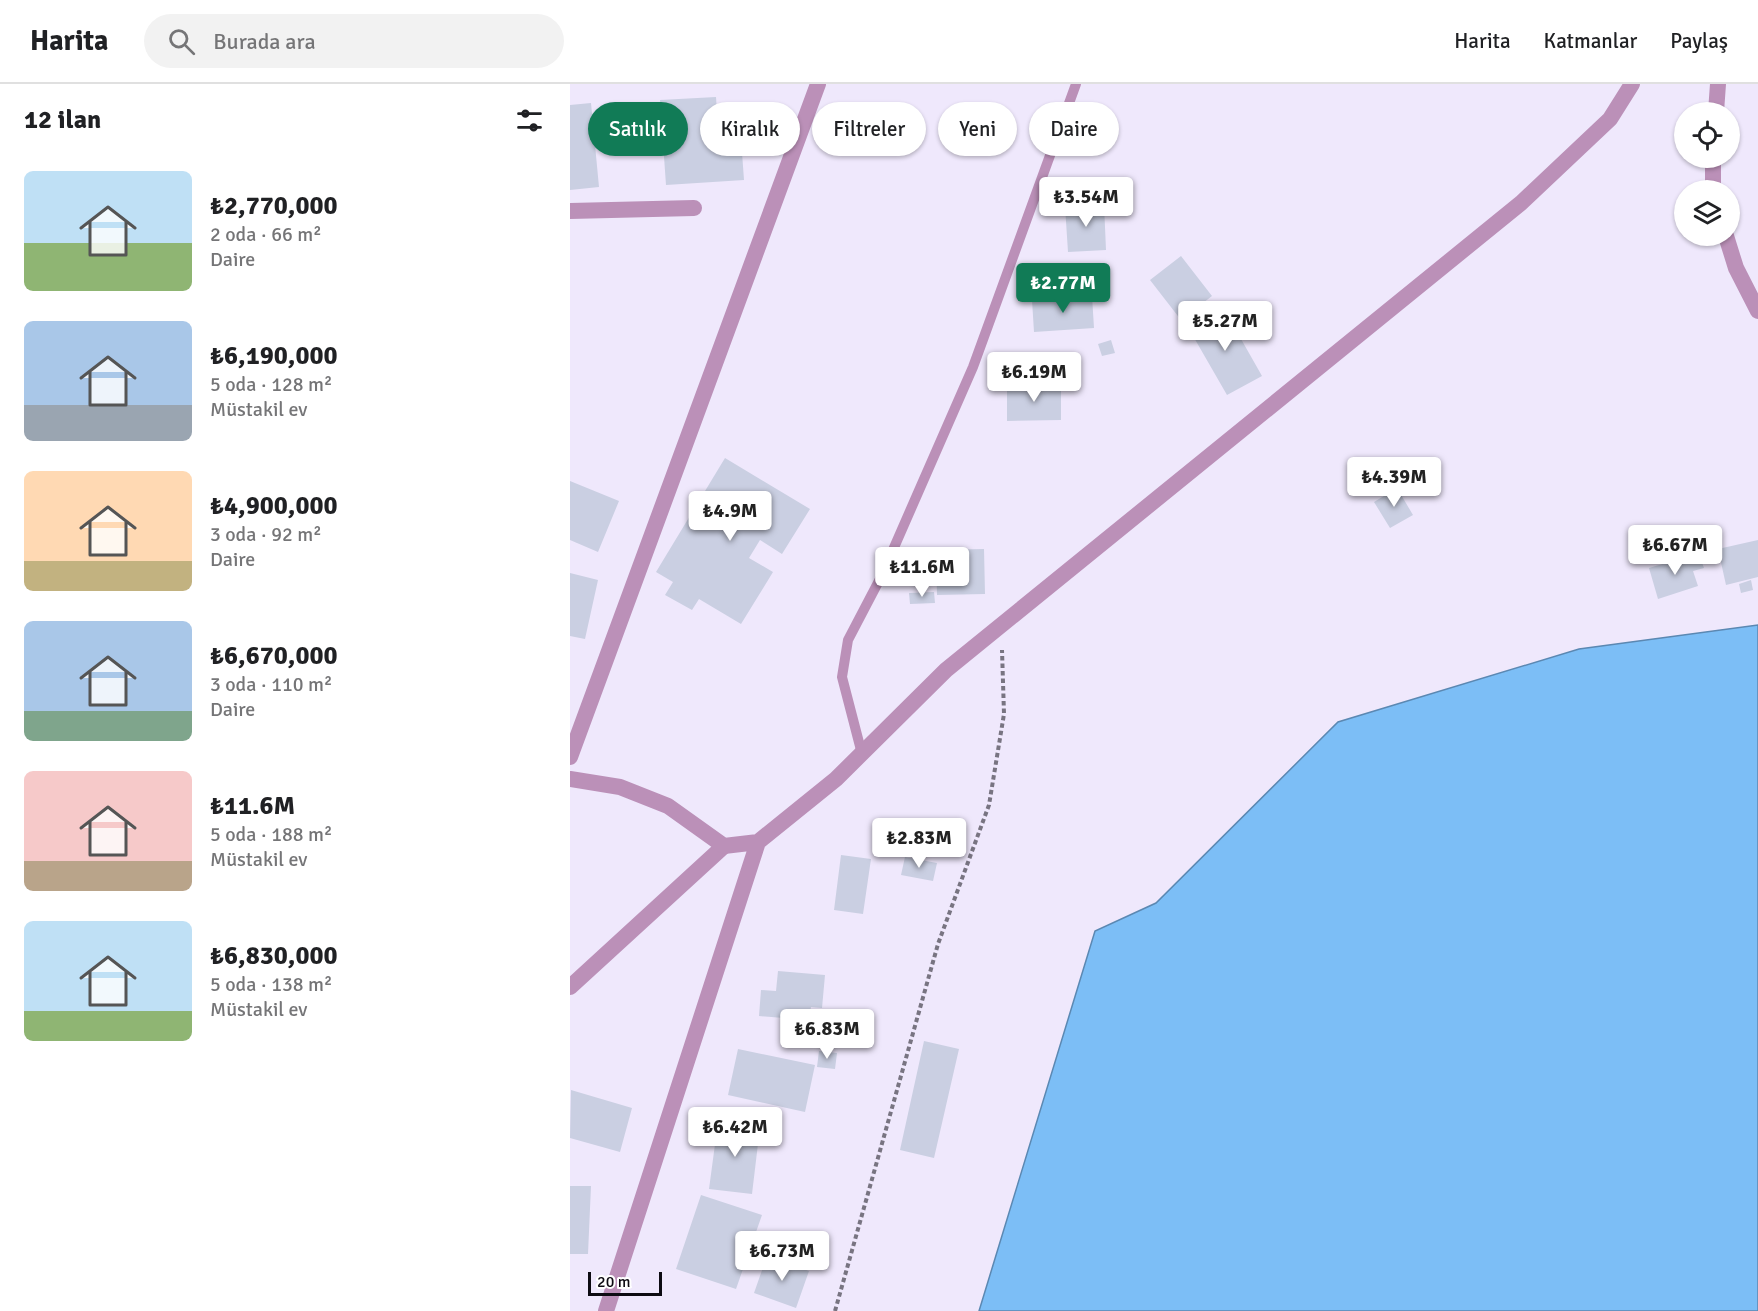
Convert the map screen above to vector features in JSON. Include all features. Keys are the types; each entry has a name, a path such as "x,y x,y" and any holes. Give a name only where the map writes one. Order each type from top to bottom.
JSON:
{"street":[{"path":"570,757 818,84"},
{"path":"570,987 724,846 758,842 836,779 946,670 1521,203 1610,119 1632,84"},
{"path":"1717,102 1718,84"},
{"path":"570,211 694,208"},
{"path":"1729,246 1736,268 1758,311"},
{"path":"570,779 620,787 668,806 724,846"},
{"path":"606,1311 758,842"}],"lane":[{"path":"862,754 842,677 848,640 882,574 973,367 1076,84"}],"path":[{"path":"835,1311 938,944 989,805 1004,714 1001,625"}],"water":[{"path":"1758,625 1758,1311 979,1311 1095,931 1156,903 1338,722 1579,649"}],"building":[{"path":"716,97 716,102 700,102 700,156 742,156 744,180 666,185 664,156 688,156 688,102 660,102 660,100"},
{"path":"588,103 588,156 596,156 599,187 570,190 570,105"},
{"path":"1104,204 1106,250 1068,252 1065,206"},
{"path":"1181,256 1212,296 1181,320 1150,280"},
{"path":"1092,296 1094,328 1034,332 1032,300"},
{"path":"1224,309 1262,376 1227,395 1189,329"},
{"path":"1111,340 1115,353 1102,356 1098,344"},
{"path":"1061,386 1061,420 1007,421 1007,387"},
{"path":"725,458 810,509 782,554 760,540 749,558 773,572 741,624 699,599 692,610 665,595 673,582 656,572"},
{"path":"570,481 619,501 598,552 570,540"},
{"path":"1397,488 1413,515 1390,528 1374,502"},
{"path":"1758,540 1758,577 1726,585 1718,549"},
{"path":"984,549 985,594 937,595 936,550"},
{"path":"1686,557 1688,561 1700,557 1704,568 1693,571 1698,586 1658,599 1649,568"},
{"path":"570,573 598,580 585,639 570,636"},
{"path":"1751,580 1753,590 1741,593 1739,584"},
{"path":"934,592 935,603 910,604 909,593"},
{"path":"841,855 871,859 863,914 834,910"},
{"path":"905,857 937,863 933,881 901,875"},
{"path":"778,971 825,975 822,1008 811,1007 809,1020 759,1016 761,990 776,991"},
{"path":"924,1041 959,1049 934,1158 900,1150"},
{"path":"738,1049 815,1065 805,1112 728,1095"},
{"path":"819,1051 837,1053 835,1069 817,1067"},
{"path":"571,1090 632,1108 620,1152 570,1138"},
{"path":"718,1122 760,1127 752,1194 709,1189"},
{"path":"570,1186 591,1186 588,1254 570,1254"},
{"path":"701,1195 762,1215 736,1289 676,1269"},
{"path":"767,1256 809,1271 796,1308 754,1293"}]}
